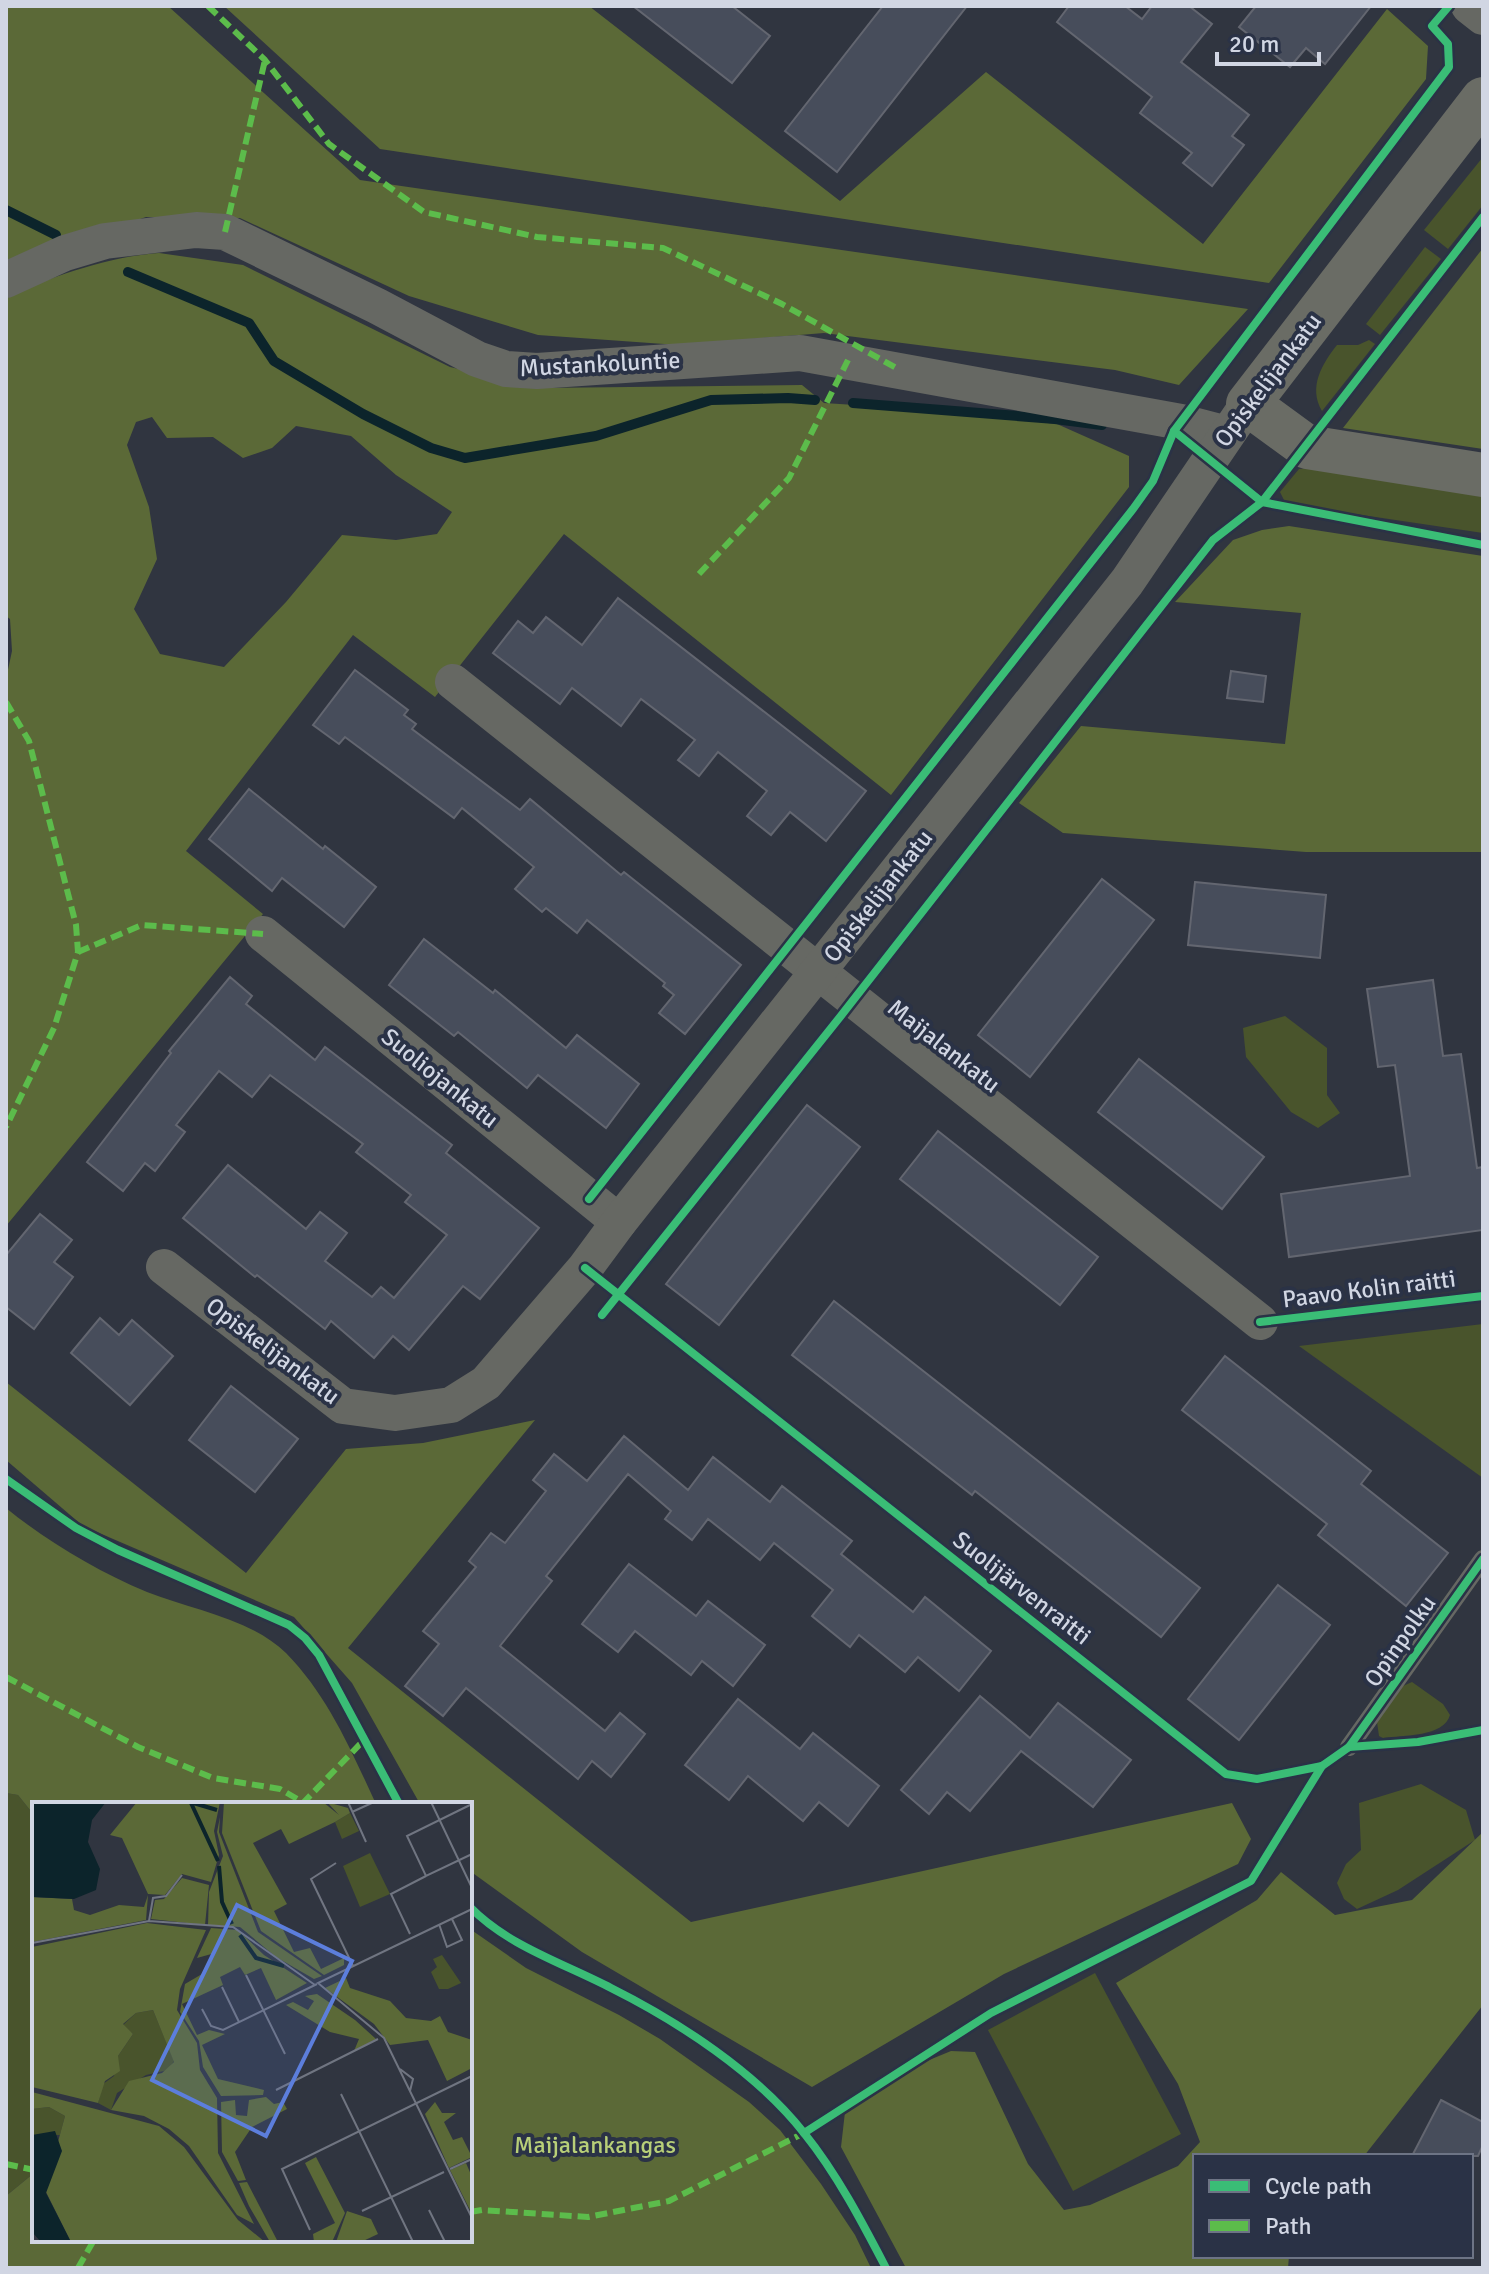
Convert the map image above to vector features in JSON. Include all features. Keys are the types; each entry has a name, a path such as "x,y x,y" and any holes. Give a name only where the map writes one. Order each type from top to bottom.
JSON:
{"main road":[{"name":"Opiskelijankatu","path":"1238,419 1483,99"},
{"path":"1238,419 1307,447 1483,475"}],"street":[{"path":"1469,6 1483,17"},
{"name":"Mustankoluntie","path":"6,280 65,253 105,241 196,230 225,232 477,359 506,369 537,371 800,353 1181,422 1238,419"},
{"name":"Opiskelijankatu","path":"164,1267 343,1406 395,1413 451,1405 486,1383 585,1268 1127,582 1238,419"},
{"name":"Maijalankatu","path":"453,682 1260,1322"},
{"name":"Suoliojankatu","path":"263,934 619,1222"}],"lane":[{"name":"Opinpolku","path":"1349,1747 1483,1559"}],"green space":[{"path":"6,6 168,6 360,180 1248,309 1179,385 1115,370 824,333 678,345 538,335 409,296 240,218 146,217 6,265"},
{"path":"224,6 589,6 840,201 986,72 1203,244 1387,9 1428,46 1426,79 1269,283 380,149"},
{"path":"1483,157 1483,205 1448,249 1424,230"},
{"path":"1425,247 1441,259 1380,335 1366,324"},
{"path":"1483,248 1483,449 1343,428"},
{"path":"159,253 243,265 450,367 540,388 802,385 824,403 932,410 1057,424 1129,456 1129,487 891,795 564,534 435,697 353,635 186,851 263,914 6,1226 6,679 12,651 10,619 6,616 6,297 81,269","holes":["152,417 167,438 213,437 243,458 272,448 296,426 351,436 396,475 452,512 437,534 396,540 342,535 286,602 224,667 160,654 134,609 157,559 149,507 127,445 136,422"]},
{"path":"1369,340 1375,344 1322,411 1316,393 1326,360 1337,345 1358,345"},
{"path":"1316,467 1483,494 1483,533 1295,505 1284,500 1280,492 1299,469"},
{"path":"1289,526 1483,556 1483,852 1306,852 1063,833 1019,803 1081,726 1285,744 1301,613 1175,602 1233,540 1262,530"},
{"path":"1285,1016 1327,1048 1327,1095 1340,1113 1318,1128 1291,1112 1246,1057 1243,1028"},
{"path":"1483,1324 1483,1478 1299,1346"},
{"path":"6,1382 246,1573 346,1449 423,1443 535,1420 348,1648 691,1922 1232,1803 1251,1839 1238,1864 1004,1974 812,2087 582,1952 472,1872 472,1802 419,1802 352,1683 294,1617 83,1526 6,1460"},
{"path":"6,1508 56,1544 110,1575 147,1592 238,1623 272,1641 301,1670 326,1705 375,1802 32,1802 32,1812 18,1795 6,1793"},
{"path":"1412,1682 1443,1704 1450,1715 1446,1722 1422,1734 1379,1736 1377,1722 1403,1686"},
{"path":"1421,1784 1466,1810 1475,1840 1398,1890 1357,1909 1344,1899 1337,1883 1346,1864 1361,1850 1359,1803"},
{"path":"6,1793 18,1795 32,1812 32,2175 6,2196"},
{"path":"1483,1832 1483,2005 1366,2154 1193,2154 1193,2258 1289,2258 1288,2268 906,2268 841,2147 845,2112 922,2063 951,2051 975,2052 1028,2164 1064,2210 1090,2205 1178,2166 1200,2142 1178,2084 1116,1983 1257,1900 1281,1872 1335,1915 1412,1900"},
{"name":"Maijalankangas","path":"472,1930 526,1968 660,2039 749,2102 780,2130 821,2184 855,2235 871,2268 6,2268 6,2196 32,2175 32,2242 472,2242"},
{"path":"1095,1973 1181,2134 1073,2191 988,2030"}],"building":[{"path":"633,6 732,6 770,36 732,83"},
{"path":"883,6 967,6 837,172 785,131"},
{"path":"1069,6 1125,6 1142,19 1152,6 1189,6 1212,24 1181,62 1249,115 1232,136 1244,145 1212,186 1183,163 1192,153 1140,113 1152,97 1057,22"},
{"path":"1256,6 1371,6 1325,64 1306,48 1290,67 1239,27"},
{"path":"618,598 866,791 826,841 790,812 771,835 747,816 767,791 718,752 699,776 678,760 695,740 641,699 621,726 572,688 560,704 493,653 518,621 533,633 546,617 582,645"},
{"path":"355,670 408,710 404,715 416,724 412,729 520,810 530,799 621,875 624,872 741,965 685,1034 659,1013 674,995 663,986 665,983 587,920 577,933 546,908 542,912 515,889 534,867 462,808 454,818 345,737 339,744 313,725"},
{"path":"1231,671 1266,676 1263,702 1227,698"},
{"path":"249,789 376,887 344,927 282,878 272,891 209,839"},
{"path":"1102,879 1154,920 1030,1077 978,1035"},
{"path":"1195,882 1326,895 1320,958 1188,945"},
{"path":"424,939 493,993 495,990 566,1048 577,1035 639,1084 606,1128 538,1075 527,1088 458,1032 454,1036 389,985"},
{"path":"230,977 252,996 246,1004 315,1060 325,1047 452,1145 446,1153 539,1228 480,1299 463,1286 409,1350 393,1336 374,1358 331,1321 325,1329 183,1218 228,1165 306,1229 320,1212 347,1233 325,1261 372,1297 381,1287 394,1298 447,1235 405,1202 411,1195 356,1152 363,1144 270,1075 252,1097 219,1071 176,1125 185,1132 155,1171 145,1163 123,1191 87,1162 171,1053 169,1051"},
{"path":"1433,980 1443,1056 1461,1054 1477,1168 1483,1167 1483,1230 1289,1257 1281,1194 1410,1176 1395,1065 1378,1067 1367,989"},
{"path":"1139,1059 1264,1157 1222,1209 1098,1112"},
{"path":"807,1105 860,1147 719,1325 666,1284"},
{"path":"938,1131 1098,1257 1060,1305 900,1179"},
{"path":"40,1214 72,1240 54,1262 73,1277 34,1329 6,1307 6,1255"},
{"path":"834,1301 1200,1588 1161,1637 975,1491 972,1495 792,1355"},
{"path":"100,1318 119,1335 132,1320 173,1356 130,1405 71,1353"},
{"path":"1225,1356 1371,1471 1361,1484 1448,1553 1406,1606 1318,1535 1327,1524 1182,1410"},
{"path":"231,1386 298,1439 255,1492 189,1440"},
{"path":"624,1436 688,1490 713,1457 770,1502 782,1486 852,1541 841,1554 913,1612 925,1597 991,1651 959,1691 918,1657 905,1672 859,1635 850,1647 812,1616 833,1590 774,1543 760,1560 708,1519 692,1540 665,1519 671,1511 628,1474 546,1576 552,1581 500,1646 605,1731 620,1713 645,1734 611,1777 592,1761 578,1779 466,1688 443,1716 405,1686 439,1644 423,1631 476,1567 469,1561 491,1533 505,1543 546,1491 533,1480 554,1454 587,1481"},
{"path":"629,1564 696,1616 708,1601 765,1645 733,1686 702,1661 691,1675 635,1631 618,1652 582,1624"},
{"path":"1278,1585 1330,1625 1239,1740 1188,1699"},
{"path":"980,1696 1030,1738 1058,1703 1131,1760 1093,1807 1021,1751 970,1811 947,1792 929,1814 901,1790"},
{"path":"738,1699 800,1749 813,1733 879,1786 848,1826 819,1802 803,1821 748,1776 729,1800 685,1765"},
{"path":"1441,2100 1483,2122 1483,2145 1478,2156 1413,2154"}],"waterway":[{"path":"6,210 56,235"},
{"path":"128,272 249,323 274,361 363,414 431,448 465,458 596,436 711,400 815,400"},
{"path":"853,403 1102,425"}],"marked path":[{"path":"208,6 265,60 329,144 424,212 537,237 663,248 782,304 898,369"},
{"path":"225,232 265,60"},
{"path":"699,574 789,478 848,360"},
{"path":"6,702 29,741 76,925 78,952 54,1028 6,1127"},
{"path":"78,952 142,925 263,934"},
{"path":"6,1677 138,1747 213,1778 280,1789 303,1802"},
{"path":"304,1802 365,1739"},
{"path":"472,2212 588,2217 669,2201 804,2133"},
{"path":"6,2164 32,2170"},
{"path":"78,2268 93,2242"}],"cycle path":[{"path":"589,1199 1133,509 1153,481 1174,431 1449,67 1448,44 1432,26 1449,6"},
{"path":"602,1315 840,1017 1213,540 1262,502 1483,217"},
{"path":"1174,431 1262,502 1483,545"},
{"name":"Suolijärvenraitti","path":"585,1268 1226,1774 1257,1779 1322,1766 1349,1747 1418,1742 1483,1730"},
{"name":"Paavo Kolin raitti","path":"1260,1322 1483,1296"},
{"path":"6,1479 76,1528 118,1550 289,1625 305,1638 319,1655 398,1802"},
{"path":"1349,1747 1483,1559"},
{"path":"804,2133 991,2013 1251,1881 1322,1766"},
{"path":"472,1909 501,1933 611,1988 690,2033 764,2090 804,2133 827,2165 886,2268"}]}
